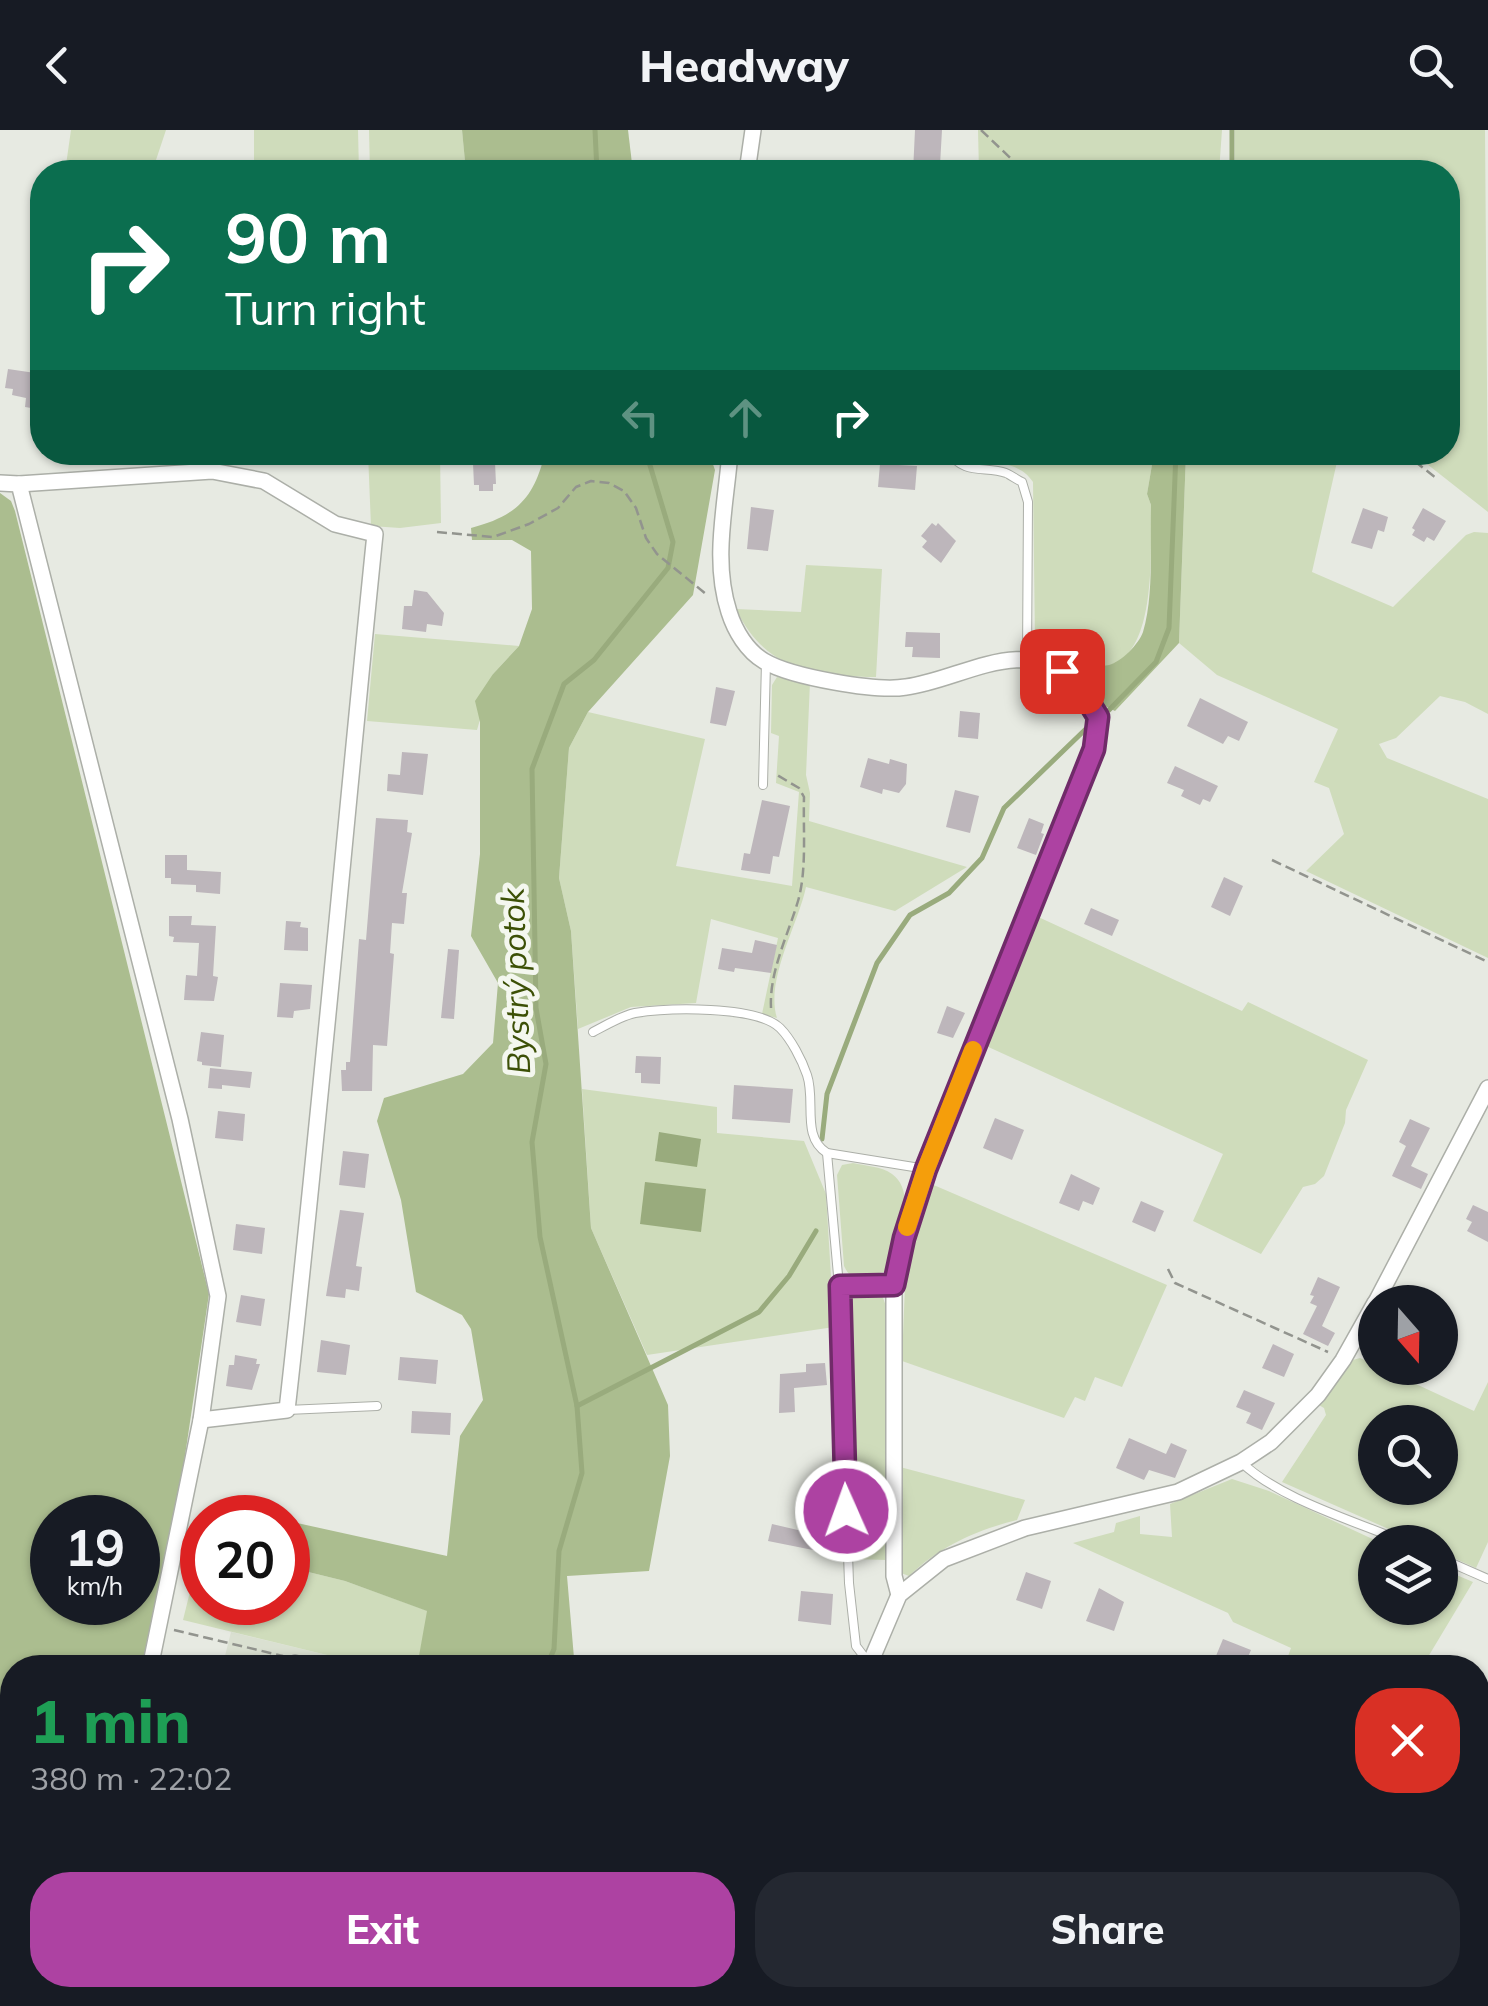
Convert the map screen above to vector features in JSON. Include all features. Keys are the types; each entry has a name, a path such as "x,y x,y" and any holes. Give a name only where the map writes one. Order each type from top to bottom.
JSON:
{"street":[{"path":"749,160 753,130"},
{"path":"729,465 721,536 725,596 730,615 751,651 766,662 881,689 919,685 996,661 1048,662 1080,688 1098,717 1094,749 926,1169 904,1238 894,1285 894,1576 899,1595"},
{"path":"0,484 212,471 264,481 335,524 376,534 347,805 321,1108 287,1410 201,1420"},
{"path":"19,484 172,1084 218,1296 201,1420 152,1655"},
{"path":"1384,1285 1488,1088"},
{"path":"873,1655 899,1595 944,1559 1025,1528 1178,1492 1271,1442 1344,1360 1358,1334"}],"lane":[{"path":"962,465 1007,473 1022,482 1028,502 1027,659"},
{"path":"763,785 766,662"},
{"path":"593,1032 631,1014 660,1011 716,1010 775,1024 806,1070 812,1138 817,1148 826,1154 926,1169"},
{"path":"826,1154 840,1286 848,1583 856,1646 862,1655"},
{"path":"840,1286 894,1285"},
{"path":"287,1410 377,1406"},
{"path":"1240,1462 1256,1477 1365,1525"},
{"path":"1458,1566 1488,1579"}],"path":[{"path":"981,130 1012,160"},
{"path":"1420,465 1436,478"},
{"path":"437,532 493,537 558,508 576,487 591,481 609,483 624,491 636,508 646,538 658,554 730,615"},
{"path":"764,767 798,788 804,797 799,897 770,996 775,1024"},
{"path":"1272,860 1488,962"},
{"path":"1168,1269 1175,1282 1344,1360"},
{"path":"158,1626 278,1655"}],"shaded area":[{"path":"71,130 166,130 156,160 67,160"},
{"path":"254,130 358,130 359,160 254,160"},
{"path":"369,130 462,130 465,160 370,160"},
{"path":"462,130 628,130 632,160 465,160"},
{"path":"978,130 1222,130 1220,160 979,160"},
{"path":"1235,130 1485,130 1488,512 1428,465 1460,465 1460,160 1235,160"},
{"path":"368,465 440,465 441,523 400,528 371,526"},
{"path":"542,465 713,465 715,470 693,595 588,712 569,748 559,878 571,931 591,1228 668,1405 670,1456 649,1571 567,1576 574,1655 419,1655 427,1611 310,1572 310,1526 447,1556 460,1436 483,1400 471,1329 462,1315 416,1292 401,1200 377,1121 384,1098 463,1074 493,1043 498,983 471,936 480,854 480,722 475,701 519,646 532,609 531,551 512,540 472,540 471,528 512,511 535,482"},
{"path":"1008,465 1152,465 1147,494 1151,505 1148,597 1135,643 1123,658 1106,666 1098,665 1057,656 1035,642 1033,482"},
{"path":"1152,465 1186,465 1179,643 1115,711 1101,704 1067,665 1070,659 1100,666 1114,663 1134,647 1143,632 1151,570 1151,505 1147,494"},
{"path":"1186,465 1336,465 1312,572 1393,607 1466,535 1488,533 1488,714 1465,702 1440,696 1396,738 1379,744 1387,758 1488,799 1488,958 1306,871 1344,834 1329,788 1314,782 1338,729 1217,675 1179,643"},
{"path":"0,493 11,501 15,511 209,1294 179,1496 160,1584 160,1495 30,1495 30,1625 151,1625 145,1655 0,1655"},
{"path":"806,565 882,569 876,677 832,675 793,666 761,645 748,629 736,609 801,612"},
{"path":"375,634 519,646 493,674 477,730 367,721"},
{"path":"777,677 810,682 806,775 809,821 967,867 895,911 806,887 775,987 777,1018 762,1014 778,938 711,919 696,1003 631,1007 578,1029 571,931 559,878 569,748 588,712 705,739 676,866 792,886 799,792 776,783 779,736 771,733 772,685"},
{"path":"1034,915 1242,1011 1248,1002 1368,1060 1324,1176 1303,1187 1261,1254 1193,1221 1223,1154 984,1045"},
{"path":"582,1089 717,1107 717,1133 804,1141 826,1194 834,1327 647,1355 591,1228"},
{"path":"659,1132 701,1139 697,1167 655,1161"},
{"path":"853,1163 892,1174 900,1183 905,1207 885,1272 861,1277 852,1276 844,1266 837,1175 842,1165"},
{"path":"645,1182 706,1189 701,1232 640,1224"},
{"path":"929,1183 1167,1285 1122,1387 1095,1377 1085,1401 1075,1397 1064,1418 902,1361 906,1260"},
{"path":"869,1290 882,1295 887,1309 886,1560 853,1559 845,1303 854,1292"},
{"path":"1358,1359 1358,1385 1418,1385 1474,1411 1488,1382 1488,1542 1476,1568 1458,1560 1458,1525 1379,1525 1282,1482 1326,1415 1317,1404 1349,1361"},
{"path":"900,1467 1025,1500 1017,1520 960,1540 909,1576 901,1573"},
{"path":"1232,1479 1269,1491 1358,1532 1358,1625 1447,1625 1429,1655 1288,1655 1291,1648 1233,1622 1228,1613 1073,1543 1114,1532 1116,1523 1140,1516 1140,1534 1172,1537 1170,1504"},
{"path":"310,1572 428,1611 420,1655 327,1655 204,1625 310,1625"},
{"path":"1458,1576 1473,1582 1458,1607"},
{"path":"231,1632 327,1655 225,1655"}],"building":[{"path":"915,130 942,130 940,160 914,160"},
{"path":"8,369 30,372 30,408 25,407 26,398 12,395 13,389 5,388"},
{"path":"473,465 495,465 493,491 479,491 479,485 474,485"},
{"path":"880,465 917,466 915,490 878,487"},
{"path":"751,507 774,510 768,551 747,549"},
{"path":"1363,508 1388,517 1384,532 1378,530 1372,549 1351,543"},
{"path":"1423,508 1446,521 1434,541 1427,537 1424,542 1412,535"},
{"path":"932,523 938,523 956,541 941,563 922,547 927,541 921,536"},
{"path":"414,590 427,592 444,613 442,626 427,624 426,632 402,629 404,606 412,606"},
{"path":"906,632 940,633 940,658 912,657 913,647 905,647"},
{"path":"716,687 735,691 726,726 710,723"},
{"path":"1200,698 1248,722 1239,741 1228,736 1223,744 1187,726"},
{"path":"960,711 980,713 978,739 958,737"},
{"path":"402,752 428,754 423,795 387,791 388,774 400,775"},
{"path":"868,758 907,764 906,784 899,793 883,789 882,794 860,787"},
{"path":"1175,766 1218,786 1210,802 1203,799 1200,805 1181,796 1184,790 1167,783"},
{"path":"955,790 979,796 970,833 946,827"},
{"path":"762,800 790,806 779,857 773,856 770,874 741,870 744,853 750,854"},
{"path":"376,818 408,820 407,832 412,833 402,893 407,893 404,924 392,923 390,953 394,954 387,1046 373,1045 372,1091 342,1091 341,1070 346,1070 346,1062 350,1062 359,939 366,940"},
{"path":"1029,818 1044,824 1036,855 1017,848"},
{"path":"165,855 187,855 187,870 221,872 220,894 196,892 196,885 171,884 171,878 165,878"},
{"path":"1224,877 1243,886 1230,916 1211,907"},
{"path":"1091,908 1119,920 1112,936 1084,924"},
{"path":"169,916 192,916 191,925 216,926 213,976 218,977 214,1001 184,1000 186,975 197,976 199,943 173,942 174,937 169,936"},
{"path":"286,921 301,922 300,927 308,928 308,951 284,950"},
{"path":"755,940 777,945 771,973 718,969 722,948 752,953"},
{"path":"448,949 459,950 454,1019 441,1018"},
{"path":"280,983 312,985 310,1009 294,1011 293,1018 277,1017"},
{"path":"947,1006 965,1013 953,1038 937,1033"},
{"path":"201,1032 224,1035 221,1067 197,1061"},
{"path":"636,1056 661,1057 660,1084 641,1083 641,1073 635,1073"},
{"path":"210,1068 252,1072 250,1088 208,1088"},
{"path":"734,1085 793,1089 790,1123 732,1119"},
{"path":"218,1111 245,1114 243,1141 215,1138"},
{"path":"995,1118 1024,1130 1012,1160 983,1148"},
{"path":"1410,1119 1430,1128 1411,1166 1428,1174 1421,1189 1392,1176 1406,1146 1399,1142"},
{"path":"343,1151 369,1154 365,1188 339,1185"},
{"path":"1071,1174 1100,1188 1093,1205 1083,1201 1079,1211 1059,1203"},
{"path":"1141,1201 1164,1211 1155,1232 1132,1222"},
{"path":"1473,1205 1488,1212 1488,1242 1467,1231 1472,1222 1466,1219"},
{"path":"340,1210 364,1213 356,1266 362,1267 359,1291 346,1289 345,1298 326,1296"},
{"path":"236,1224 265,1228 262,1254 233,1250"},
{"path":"1318,1277 1340,1287 1322,1326 1335,1333 1328,1346 1303,1334 1317,1306 1310,1303 1314,1296 1310,1295"},
{"path":"241,1295 265,1299 261,1326 236,1322"},
{"path":"321,1340 350,1345 346,1375 317,1372"},
{"path":"1273,1344 1294,1354 1284,1377 1262,1368"},
{"path":"235,1355 257,1359 256,1364 260,1364 252,1390 226,1386"},
{"path":"400,1357 438,1360 436,1384 398,1380"},
{"path":"825,1363 827,1385 794,1388 795,1412 779,1413 780,1374 806,1372 806,1364"},
{"path":"1244,1390 1275,1403 1262,1430 1246,1423 1251,1413 1236,1407"},
{"path":"412,1411 451,1413 450,1435 411,1433"},
{"path":"1129,1438 1166,1454 1171,1443 1187,1450 1175,1478 1149,1470 1144,1480 1116,1468"},
{"path":"804,1520 824,1525 818,1551 768,1541 772,1524 802,1531"},
{"path":"1026,1572 1051,1581 1042,1609 1016,1600"},
{"path":"1099,1588 1124,1602 1114,1631 1086,1621"},
{"path":"801,1591 833,1594 831,1625 798,1621"},
{"path":"1223,1639 1251,1650 1249,1655 1216,1655"}],"waterway":[{"name":"Bystrý potok","path":"595,130 596,160"},
{"path":"1232,130 1232,160"},
{"name":"Bystrý potok","path":"551,1655 559,1551 582,1473 577,1406 540,1237 532,1142 546,1064 536,1008 532,769 564,684 594,660 668,568 673,542 650,465"},
{"path":"1109,710 1156,662 1169,628 1175,465"},
{"path":"822,1139 827,1094 877,963 910,915 949,893 982,858 1004,808 1090,725"},
{"path":"577,1406 759,1312 789,1276 816,1231"}],"slow traffic":[{"path":"907,1227 973,1050"}],"route":[{"path":"846,1511 840,1286 894,1285 926,1169 1094,749 1098,717 1080,688 1062,671"}]}
